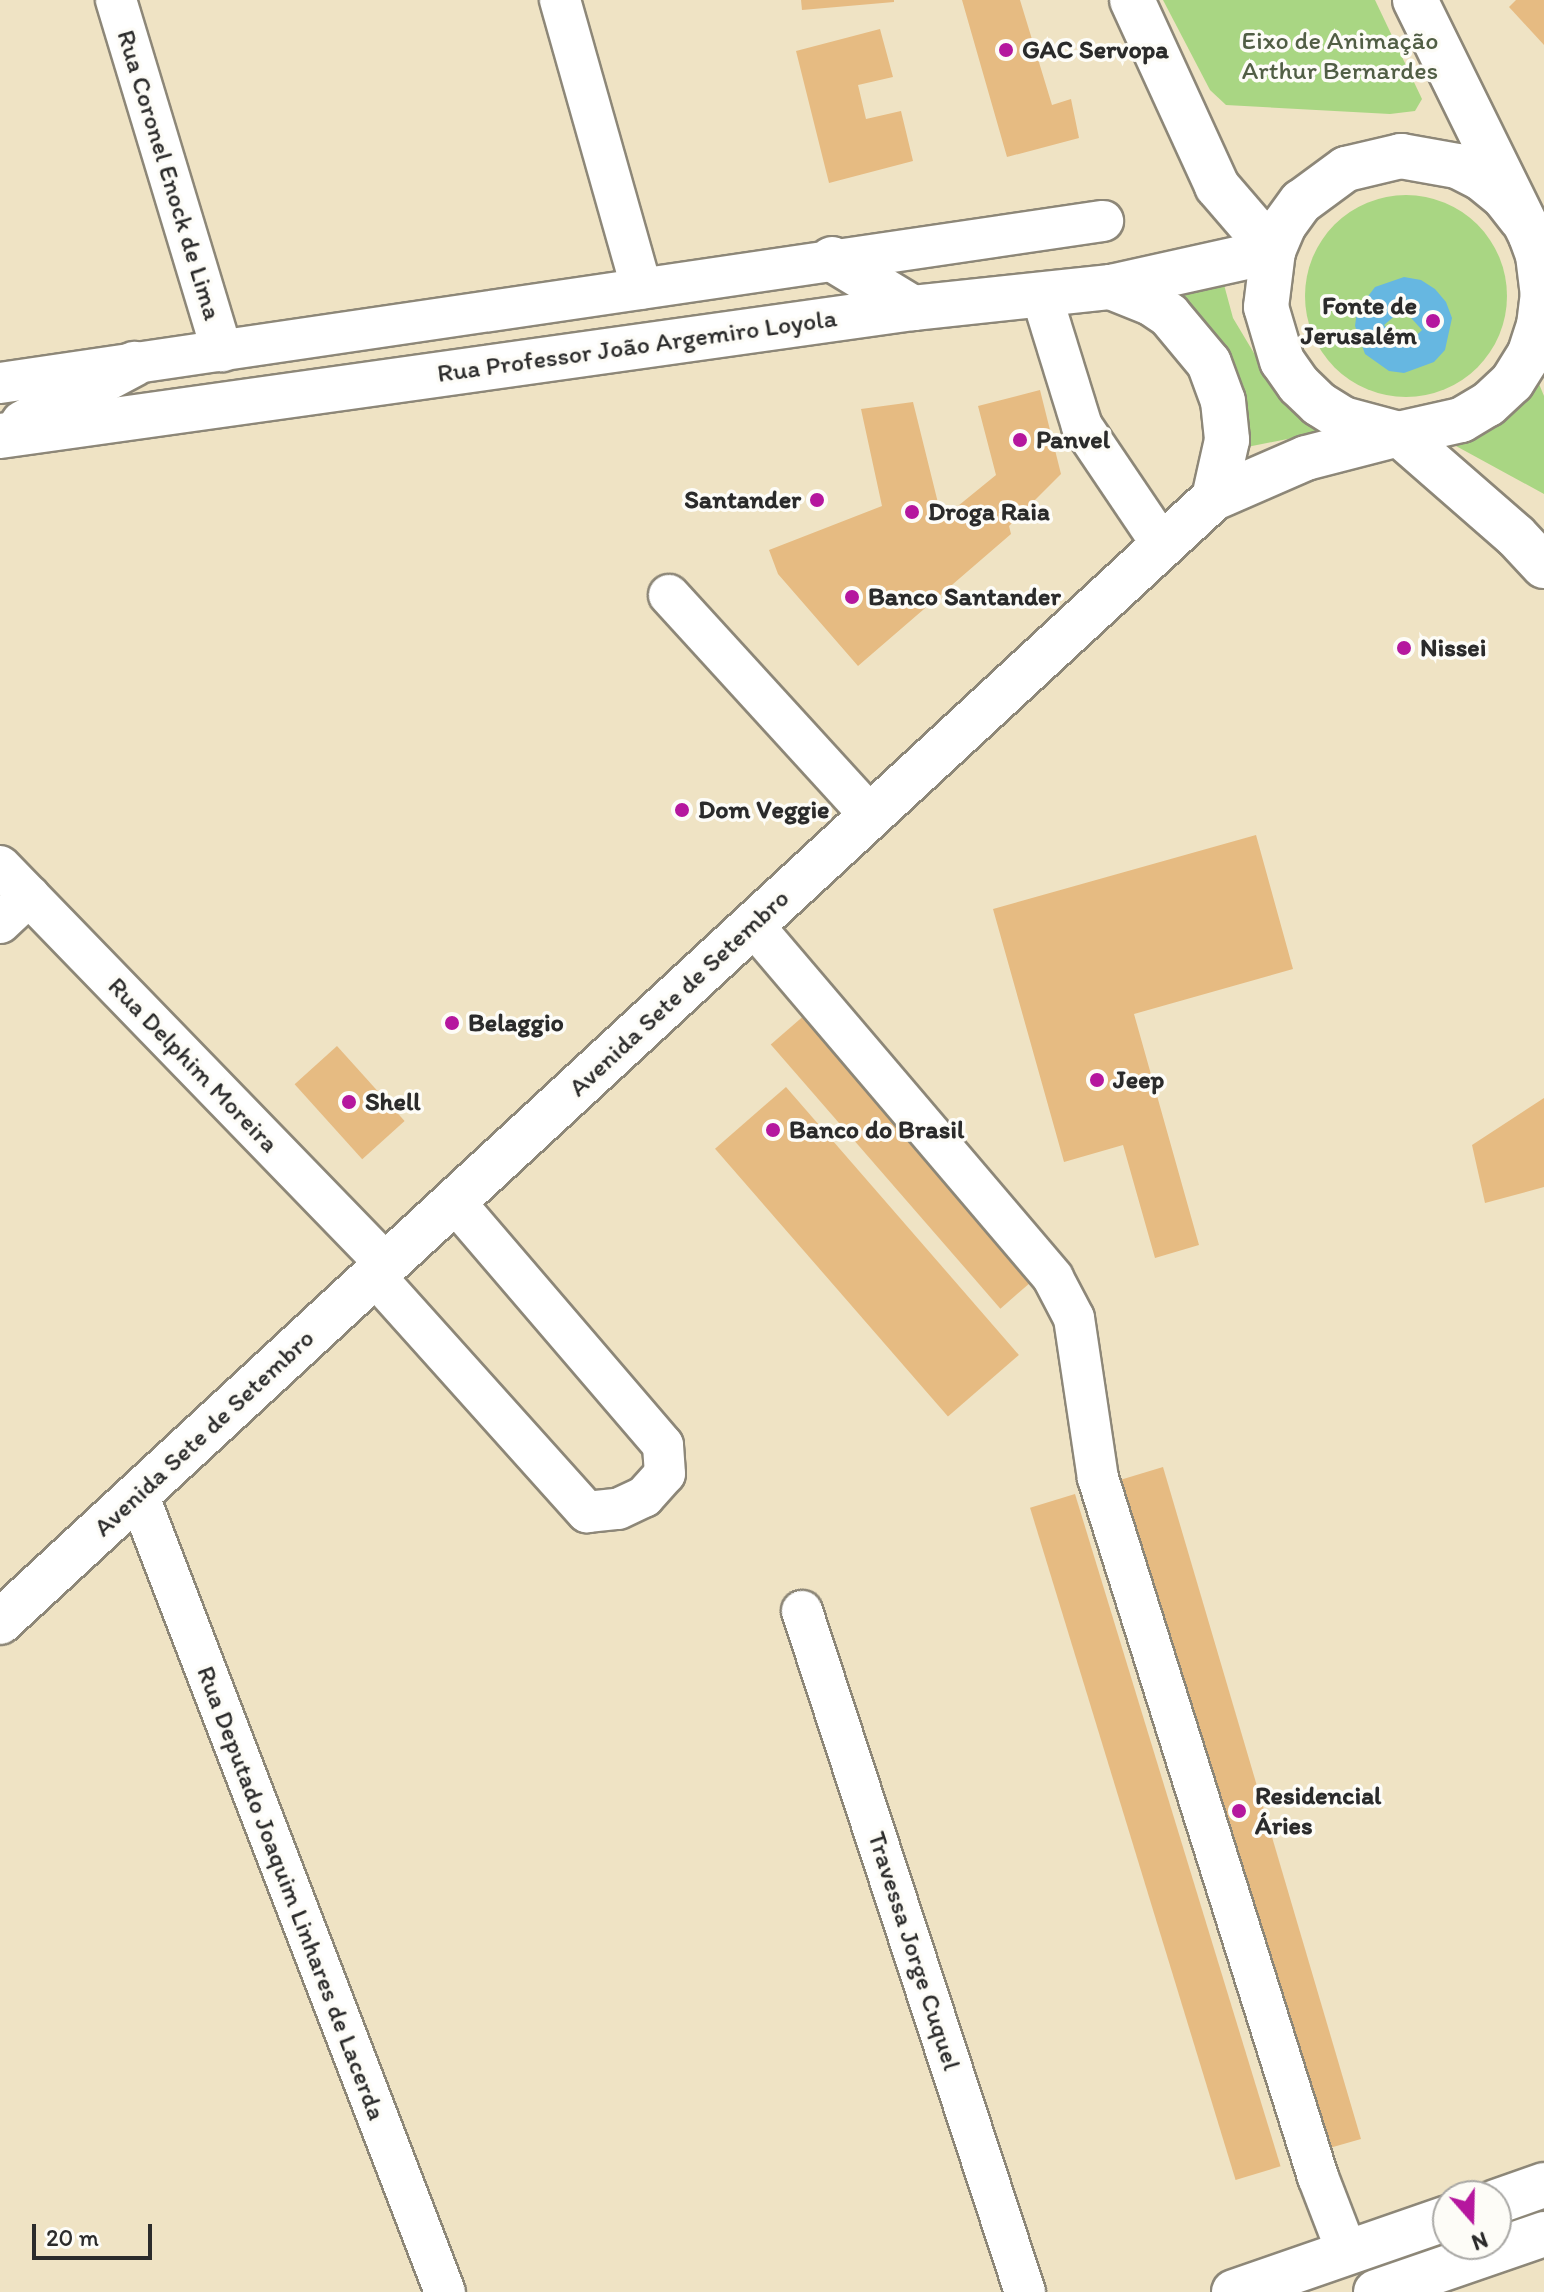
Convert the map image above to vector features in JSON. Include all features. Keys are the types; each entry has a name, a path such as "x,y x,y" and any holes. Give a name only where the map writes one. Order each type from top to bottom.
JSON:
{"main road":[{"path":"1132,0 1217,186 1273,251"},
{"path":"1399,434 1461,420 1488,404 1512,382 1534,340 1544,294 1533,208 1415,0"},
{"path":"1533,208 1504,197 1469,172 1430,158 1401,156 1346,169 1322,183 1301,202 1284,225 1273,251 1267,278 1266,307 1282,361 1299,385 1319,404 1343,419 1399,434 1516,536 1544,566"},
{"path":"1204,267 1217,228 1217,186"},
{"name":"Rua Professor João Argemiro Loyola","path":"0,435 913,308 1042,297 1111,287 1273,251"},
{"path":"832,259 913,308"},
{"path":"1111,287 1151,303 1169,315 1209,363 1223,401 1227,431 1225,460 1214,498"},
{"path":"0,435 134,364"},
{"name":"Avenida Sete de Setembro","path":"0,1622 1214,498 1306,458 1399,434"},
{"path":"1489,515 1544,537"},
{"path":"1512,2196 1544,2185"},
{"path":"1234,2292 1432,2223"},
{"path":"1376,2292 1544,2234"}],"street":[{"name":"Rua Coronel Enock de Lima","path":"116,0 222,351"},
{"path":"560,0 642,289"},
{"name":"Rua Professor João Argemiro Loyola","path":"0,383 1103,221"},
{"path":"1042,297 1082,426 1163,546"},
{"path":"669,595 871,816"},
{"name":"Rua Delphim Moreira","path":"0,866 380,1270 587,1512 618,1509 644,1497 665,1474 663,1445 454,1201"},
{"path":"0,923 29,896"},
{"path":"753,925 1053,1278 1074,1318 1098,1478 1318,2177 1347,2252"},
{"name":"Rua Deputado Joaquim Linhares de Lacerda","path":"138,1494 445,2292"},
{"name":"Travessa Jorge Cuquel","path":"802,1611 1025,2292"}],"green space":[{"name":"Eixo de Animação Arthur Bernardes","path":"1163,0 1375,0 1422,99 1415,111 1390,114 1226,105 1210,90"},
{"path":"1406,195 1445,203 1477,225 1499,257 1507,296 1499,335 1477,367 1445,389 1406,397 1367,389 1335,367 1313,335 1305,296 1313,257 1335,225 1367,203"},
{"path":"1223,281 1233,318 1279,395 1323,432 1242,448 1166,299"},
{"path":"1537,379 1544,396 1544,494 1456,446 1487,430"}],"water":[{"name":"Fonte de Jerusalém","path":"1404,277 1421,280 1435,289 1446,302 1452,318 1445,350 1434,362 1404,373 1389,371 1365,354 1355,326 1357,311 1375,287","holes":["1403,309 1422,330 1404,347 1384,325"]}],"building":[{"path":"801,0 894,0 894,2 802,10"},
{"name":"GAC Servopa","path":"962,0 1020,0 1052,105 1071,99 1079,138 1007,157"},
{"path":"1516,0 1544,0 1544,45 1509,7"},
{"path":"880,29 893,77 858,85 866,119 901,111 913,161 829,183 796,51"},
{"path":"1040,390 1061,474 1009,526 1011,534 858,666 778,574 769,550 882,506 861,409 913,402 942,519 996,475 978,406"},
{"name":"Jeep","path":"1256,835 1293,969 1134,1014 1199,1245 1155,1258 1123,1145 1064,1162 993,909"},
{"path":"807,1013 1037,1277 1000,1309 771,1044"},
{"name":"Shell","path":"337,1046 405,1121 362,1159 295,1084"},
{"path":"786,1087 1019,1355 948,1417 715,1149"},
{"path":"1544,1098 1544,1187 1485,1203 1472,1145"},
{"name":"Residencial Áries","path":"1163,1467 1361,2139 1319,2151 1110,1483"},
{"name":"Residencial Áries","path":"1075,1494 1281,2166 1236,2180 1030,1508"}],"place":[{"name":"GAC Servopa","path":"1006,50"},
{"name":"Fonte de Jerusalém","path":"1433,321"},
{"name":"Panvel","path":"1020,440"},
{"name":"Santander","path":"817,500"},
{"name":"Droga Raia","path":"912,512"},
{"name":"Banco Santander","path":"852,597"},
{"name":"Nissei","path":"1404,648"},
{"name":"Dom Veggie","path":"682,810"},
{"name":"Belaggio","path":"452,1023"},
{"name":"Jeep","path":"1097,1080"},
{"name":"Shell","path":"349,1102"},
{"name":"Banco do Brasil","path":"773,1130"},
{"name":"Residencial Áries","path":"1239,1811"}]}
